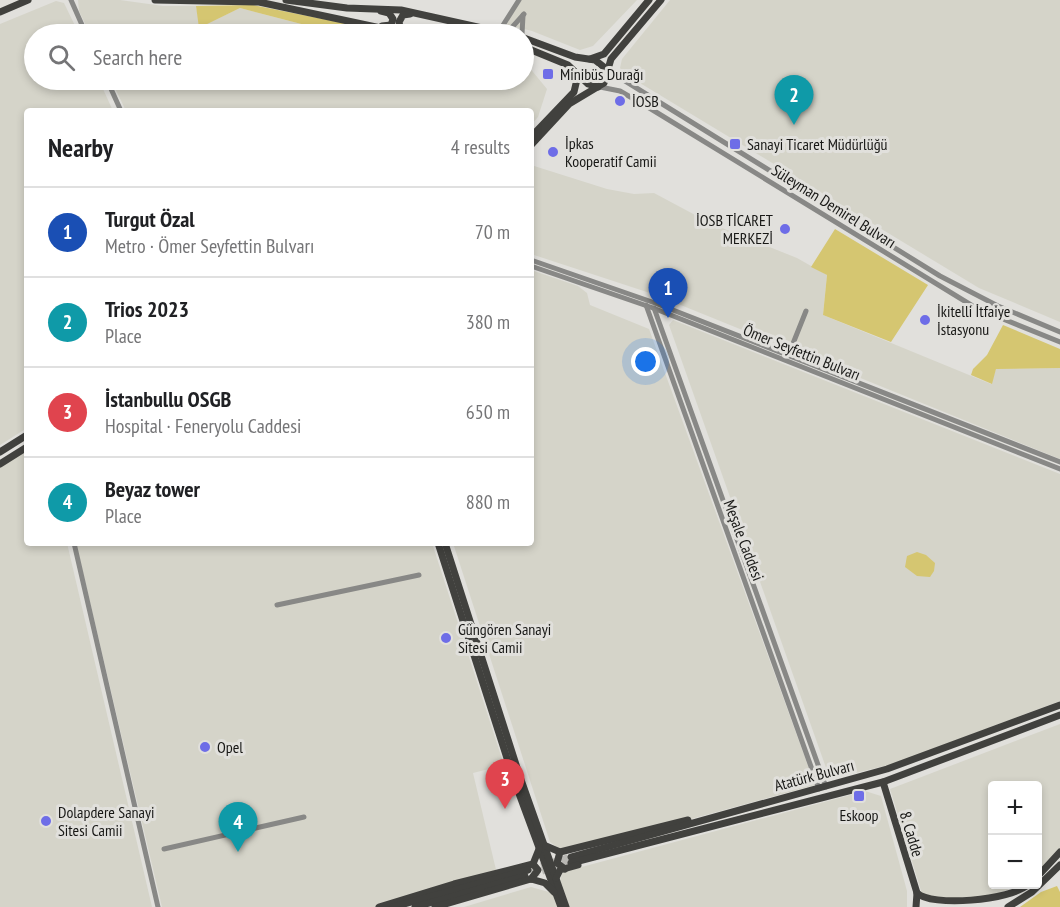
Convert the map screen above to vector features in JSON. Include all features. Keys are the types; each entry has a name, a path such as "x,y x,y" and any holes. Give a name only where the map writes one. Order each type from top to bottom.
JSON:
{"main road":[{"path":"0,12 28,0"},
{"path":"155,0 259,2 365,24"},
{"path":"286,0 389,13 391,24"},
{"path":"590,59 604,54 649,0"},
{"path":"534,142 569,104 605,81 611,59 661,0"},
{"path":"373,10 395,9 459,24"},
{"path":"400,24 399,22 406,14 419,15"},
{"name":"Süleyman Demirel Bulvarı","path":"534,40 579,58 590,59 609,71"},
{"name":"Süleyman Demirel Bulvarı","path":"534,51 559,61 588,84 598,87"},
{"path":"534,134 574,92 578,75"},
{"path":"0,452 24,437"},
{"path":"0,464 24,449"},
{"path":"439,546 503,749 566,907"},
{"path":"446,546 561,907"},
{"name":"Atatürk Bulvarı","path":"1060,705 924,757 571,860 882,782 1060,715"},
{"name":"8. Cadde","path":"882,782 917,893"},
{"path":"820,798 822,788"},
{"path":"541,846 560,852 706,815 732,812"},
{"path":"556,879 558,872 565,869 727,825 753,814"},
{"path":"435,907 531,872 541,846"},
{"path":"560,852 557,863 565,869"},
{"path":"1042,872 1060,852"},
{"path":"1008,907 1032,892 1060,865"},
{"path":"393,907 531,872"},
{"path":"414,907 531,872"},
{"path":"379,907 454,884 531,872 556,894"},
{"path":"924,907 936,904 995,901 1023,889"},
{"path":"917,893 922,899 945,907"},
{"path":"916,907 917,893"}],"street":[{"path":"71,0 82,24"},
{"path":"508,24 519,0"},
{"path":"514,24 524,14 524,24"},
{"name":"Süleyman Demirel Bulvarı","path":"609,71 940,276 998,306 1060,332"},
{"name":"Süleyman Demirel Bulvarı","path":"598,87 614,88 630,97 976,308 1060,342"},
{"path":"112,90 120,108"},
{"name":"Ömer Seyfettin Bulvarı","path":"534,261 646,303"},
{"name":"Ömer Seyfettin Bulvarı","path":"534,267 654,305 1060,462"},
{"name":"Meşale Caddesi","path":"646,303 822,788"},
{"name":"Ömer Seyfettin Bulvarı","path":"654,305 1060,469"},
{"name":"Meşale Caddesi","path":"654,305 822,788"},
{"path":"792,346 806,311"},
{"path":"75,546 158,907"},
{"path":"277,605 419,575"},
{"path":"164,849 304,817"}],"shaded area":[{"path":"78,0 120,0 163,6 196,6 199,24 85,24 79,11"},
{"path":"519,0 637,0 593,46 580,50 534,32 534,24 504,24"},
{"path":"670,0 1060,0 1060,322 979,288 625,74 620,68 622,59"},
{"path":"56,1 64,3 74,24 24,24 24,90 104,90 112,108 24,108 24,430 0,445 0,24"},
{"path":"253,5 348,24 301,24 240,8 207,24 198,24 196,6"},
{"path":"240,8 301,24 206,24"},
{"path":"534,73 547,89 538,117 534,122 534,108 125,108 116,90 534,90"},
{"path":"534,166 607,189 634,194 654,193 712,224 797,258 827,275 823,315 991,384 996,369 1060,368 1060,459 656,295 534,255"},
{"path":"835,229 928,285 891,342 823,315 827,275 811,267"},
{"path":"534,271 578,286 587,293 590,305 649,329 815,785 571,852 561,850 550,842 454,546 534,546"},
{"name":"Eskoop","path":"673,320 1060,474 1060,701 893,764 830,779 669,325"},
{"path":"1003,325 1060,349 1060,368 996,369 992,384 971,375 973,369 987,355"},
{"path":"24,450 24,546 68,546 152,907 0,907 0,465"},
{"path":"77,546 433,546 504,765 473,773 497,874 378,907 162,907"},
{"path":"917,552 926,555 935,563 930,577 917,576 905,567 907,556"},
{"path":"1060,724 1060,849 1042,868 1042,781 988,781 988,889 1009,889 991,896 938,899 922,894 890,789"},
{"path":"865,791 881,796 907,891 907,907 569,907 560,880 563,872"},
{"path":"1057,886 1060,892 1060,907 1020,907 1041,892"},
{"path":"531,887 556,894 561,907 464,907"}],"tunnel":[{"path":"531,869 571,857"},
{"path":"532,874 571,863"}],"place":[{"name":"Minibüs Durağı","path":"548,74"},
{"name":"İOSB","path":"620,101"},
{"name":"Trios 2023","path":"794,125"},
{"name":"Sanayi Ticaret Müdürlüğü","path":"735,144"},
{"name":"İpkas Kooperatif Camii","path":"553,152"},
{"name":"İOSB TİCARET MERKEZİ","path":"785,229"},
{"name":"Turgut Özal","path":"668,318"},
{"name":"İkitelli İtfaiye İstasyonu","path":"925,320"},
{"name":"Güngören Sanayi Sitesi Camii","path":"446,638"},
{"name":"Opel","path":"205,747"},
{"name":"Eskoop","path":"859,796"},
{"name":"İstanbullu OSGB","path":"505,809"},
{"name":"Dolapdere Sanayi Sitesi Camii","path":"46,821"},
{"name":"Beyaz tower","path":"238,852"}]}
